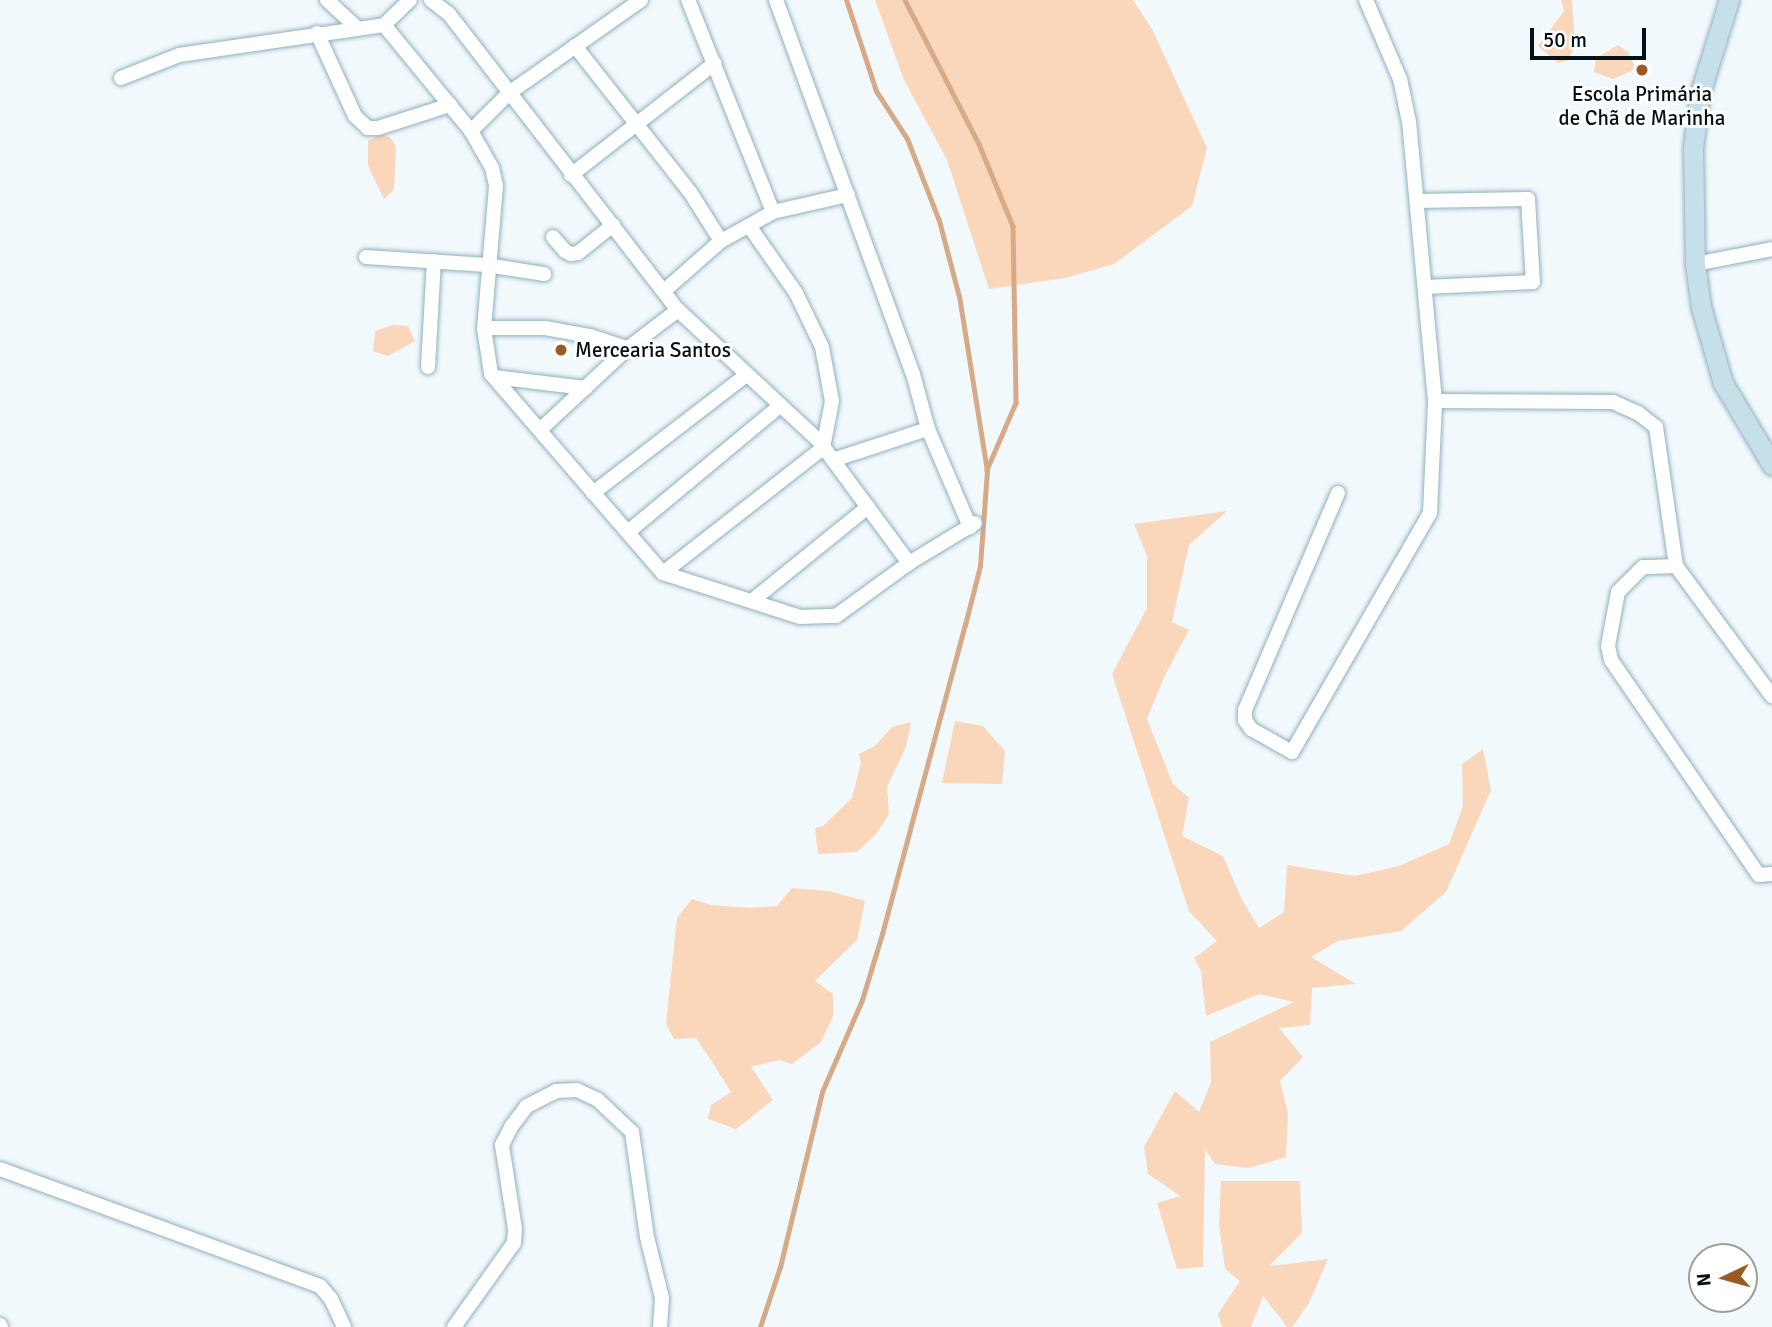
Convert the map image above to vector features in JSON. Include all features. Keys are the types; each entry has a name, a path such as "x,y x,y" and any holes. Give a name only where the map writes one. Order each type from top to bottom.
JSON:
{"street":[{"path":"327,0 357,28"},
{"path":"121,78 179,54 384,25 410,0"},
{"path":"431,0 449,14 678,310 823,448 909,563"},
{"path":"471,131 509,93 641,0"},
{"path":"688,0 772,212"},
{"path":"384,25 471,131 492,169 496,186 487,265 484,328 494,377 663,573 800,617 836,616 909,563 973,525 928,429 913,374 776,0"},
{"path":"1338,493 1244,710 1245,720 1251,729 1292,752 1430,513 1435,401 1409,122 1400,79 1367,0"},
{"path":"1729,0 1700,93 1693,148 1695,264 1701,307 1723,383 1772,465"},
{"path":"317,33 355,116 369,128 378,128 450,105"},
{"path":"575,46 690,192 721,240"},
{"path":"571,175 715,63"},
{"path":"664,291 721,240 772,212 848,195"},
{"path":"1417,201 1528,199 1533,282 1425,288"},
{"path":"552,237 565,251 578,253 613,225"},
{"path":"663,573 823,448 832,401 822,347 796,293 749,226"},
{"path":"1695,264 1772,249"},
{"path":"366,257 487,265 544,274"},
{"path":"428,367 434,261"},
{"path":"541,429 628,348 678,310"},
{"path":"484,328 545,328 590,336 628,348"},
{"path":"593,493 746,375"},
{"path":"494,377 585,388"},
{"path":"1435,401 1614,402 1638,412 1656,427 1676,566 1772,696"},
{"path":"628,532 780,406"},
{"path":"833,460 928,429"},
{"path":"752,600 868,507"},
{"path":"1676,566 1643,567 1618,592 1608,646 1611,660 1759,875 1772,874"},
{"path":"454,1327 514,1243 515,1229 502,1145 511,1127 527,1106 556,1091 577,1090 598,1100 632,1132 647,1237 662,1298 660,1327"},
{"path":"0,1169 320,1286 331,1299 344,1327"}],"shaded area":[{"path":"875,0 1133,0 1152,29 1207,148 1192,206 1114,264 1065,278 989,289 947,160 904,80"},
{"path":"1561,0 1572,0 1575,44 1569,60 1558,63 1538,46 1564,11"},
{"path":"1618,45 1628,52 1636,69 1613,79 1594,72 1596,58"},
{"path":"381,134 391,138 396,147 394,189 384,199 368,166 368,141"},
{"path":"393,325 408,326 415,341 388,356 373,351 375,331"},
{"path":"1227,511 1189,545 1172,622 1189,630 1165,675 1147,719 1173,784 1189,798 1182,836 1223,856 1242,900 1259,928 1284,912 1287,865 1355,876 1399,866 1449,844 1463,806 1462,764 1483,749 1491,790 1446,892 1401,931 1338,941 1311,957 1356,984 1312,988 1310,1025 1279,1028 1303,1057 1280,1081 1288,1113 1286,1157 1249,1168 1215,1164 1205,1149 1203,1267 1177,1269 1157,1203 1180,1196 1148,1174 1144,1147 1175,1091 1199,1112 1211,1082 1210,1042 1294,1002 1259,994 1206,1016 1201,971 1194,958 1217,941 1189,911 1112,674 1147,608 1147,556 1134,524"},
{"path":"955,721 983,726 1005,751 1002,784 942,783"},
{"path":"911,722 906,747 887,787 889,814 876,834 857,852 818,854 815,828 823,826 852,798 861,763 859,754 875,746 892,727"},
{"path":"792,888 829,891 865,901 857,940 815,981 833,994 833,1016 821,1042 792,1064 779,1060 751,1067 773,1100 736,1129 708,1119 711,1105 731,1092 696,1038 674,1039 666,1024 677,918 692,899 711,905 750,908 777,906"},
{"path":"1221,1181 1300,1181 1302,1233 1269,1266 1328,1259 1309,1303 1292,1327 1287,1327 1263,1296 1251,1327 1222,1327 1218,1314 1240,1281 1225,1269 1219,1224"}],"waterway":[{"path":"760,1327 780,1267 822,1092 862,1000 882,934 965,625 980,566 987,471 959,297 939,221 907,139 876,91 846,0"},
{"path":"905,0 979,144 1013,226 1016,403 987,470"}],"place":[{"name":"Escola Primária de Chã de Marinha","path":"1642,70"},
{"name":"Mercearia Santos","path":"561,350"}]}
